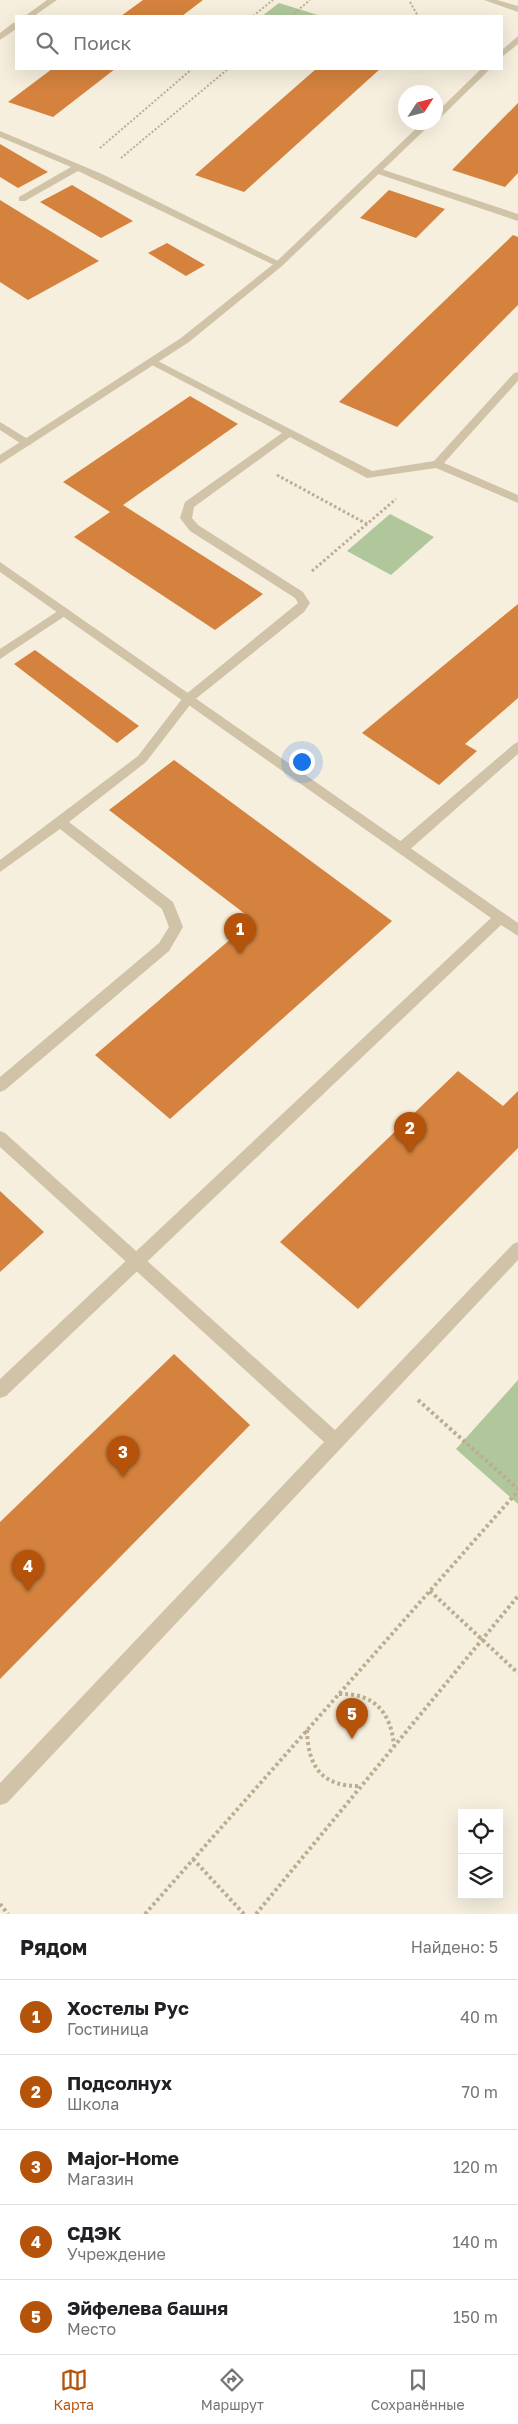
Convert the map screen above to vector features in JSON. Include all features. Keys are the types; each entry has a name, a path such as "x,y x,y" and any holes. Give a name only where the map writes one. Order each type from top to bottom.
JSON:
{"street":[{"path":"30,15 53,0"},
{"path":"488,0 518,9"},
{"path":"0,37 15,26"},
{"path":"503,53 518,39"},
{"path":"443,110 485,70"},
{"path":"0,460 154,362 185,340 279,264 421,130"},
{"path":"0,134 99,176 279,264"},
{"path":"22,199 78,167"},
{"path":"378,171 518,218"},
{"path":"154,362 371,476 437,464 518,499"},
{"path":"437,464 518,375"},
{"path":"0,425 27,443"},
{"path":"0,867 142,759 189,698 300,609 304,603 300,595 194,528 186,518 189,505 289,433"},
{"path":"0,566 518,930"},
{"path":"0,655 64,611"},
{"path":"402,848 518,747"},
{"path":"0,1086 164,947 176,927 168,906 60,822"},
{"path":"0,1390 501,917"},
{"path":"0,1138 336,1442"},
{"path":"0,1796 518,1249"}],"path":[{"path":"255,15 273,0"},
{"path":"292,15 310,0"},
{"path":"410,2 417,15"},
{"path":"78,167 191,70"},
{"path":"99,176 227,70"},
{"path":"250,461 367,524"},
{"path":"291,590 437,464"},
{"path":"145,1914 518,1490 396,1380"},
{"path":"430,1590 518,1673"},
{"path":"256,1914 518,1596"},
{"path":"338,1694 351,1692 371,1698 386,1713 394,1732 394,1747"},
{"path":"308,1730 306,1747 314,1767 329,1782 349,1788 361,1786"},
{"path":"193,1859 244,1914"},
{"path":"0,1904 8,1914"}],"green space":[{"path":"279,3 318,15 263,15"},
{"path":"390,514 434,537 391,575 347,551"},
{"path":"518,1380 518,1504 456,1449"}],"building":[{"path":"143,0 203,0 183,15 122,15"},
{"path":"51,70 114,70 53,117 8,102"},
{"path":"315,70 379,70 244,192 195,175"},
{"path":"518,103 518,173 505,187 452,170"},
{"path":"0,144 48,172 18,188 0,177"},
{"path":"72,185 133,221 101,238 40,202"},
{"path":"389,190 445,209 416,238 360,218"},
{"path":"0,200 99,261 28,300 0,282"},
{"path":"513,235 518,237 518,305 397,427 339,402"},
{"path":"167,243 205,265 186,276 148,253"},
{"path":"190,396 238,424 123,505 263,594 215,630 74,537 110,512 63,482"},
{"path":"518,604 518,698 465,744 477,751 439,785 362,733"},
{"path":"35,650 139,726 117,743 14,664"},
{"path":"174,760 392,921 170,1119 95,1055 253,920 109,810"},
{"path":"458,1071 503,1106 518,1091 518,1148 358,1309 280,1242"},
{"path":"0,1191 44,1232 0,1272"},
{"path":"174,1354 250,1425 0,1679 0,1522"}],"place":[{"name":"Хостелы Рус","path":"240,954"},
{"name":"Подсолнух","path":"410,1153"},
{"name":"Major-Home","path":"123,1477"},
{"name":"СДЭК","path":"28,1591"},
{"name":"Эйфелева башня","path":"352,1739"}]}
